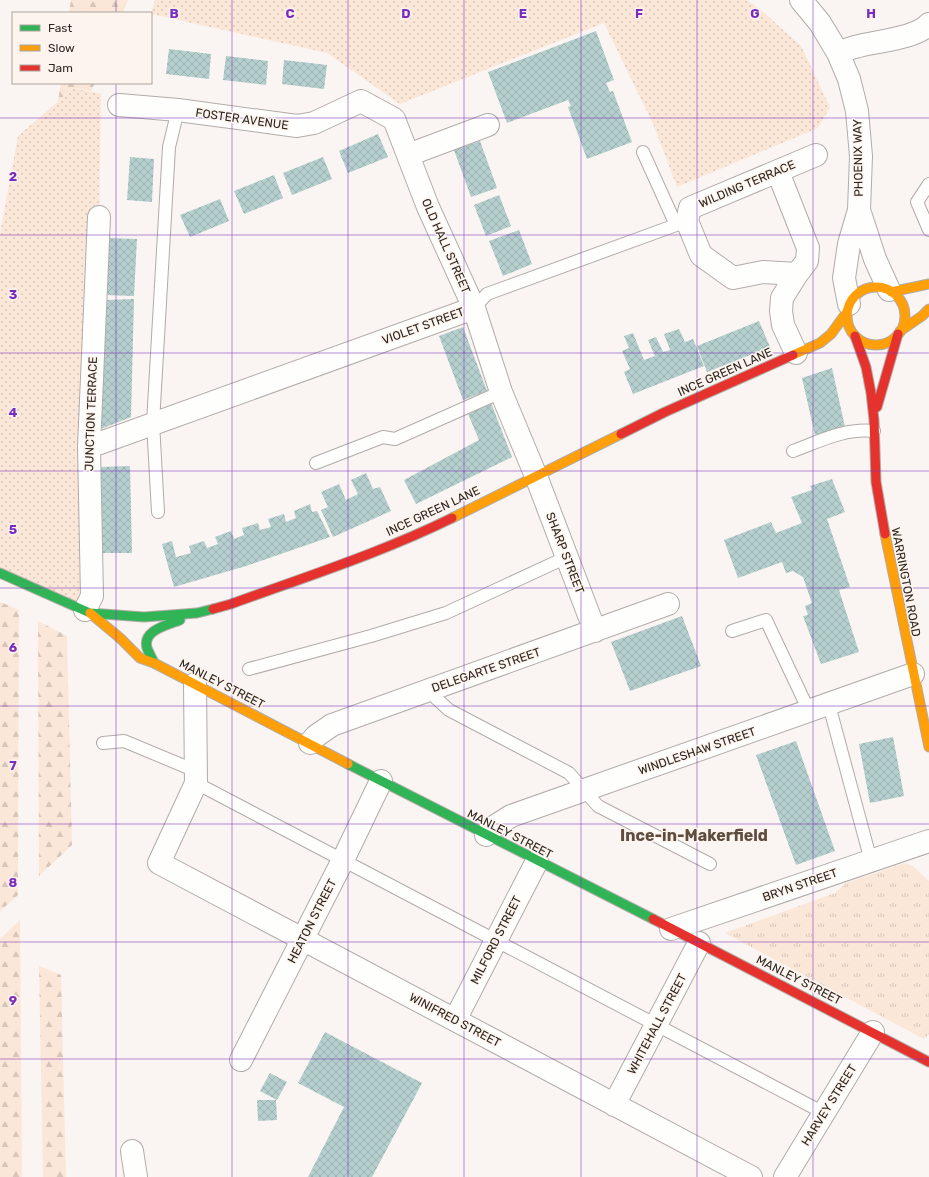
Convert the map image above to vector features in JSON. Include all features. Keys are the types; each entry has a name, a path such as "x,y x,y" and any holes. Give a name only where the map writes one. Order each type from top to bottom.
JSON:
{"street":[{"name":"PHOENIX WAY","path":"801,0 820,23 838,53 849,79 857,111 861,156 859,210 849,244 844,278 848,308"},
{"path":"838,53 855,47 913,34 928,28"},
{"name":"FOSTER AVENUE","path":"119,105 178,110 297,126 314,123 361,101"},
{"name":"OLD HALL STREET","path":"361,101 394,119 428,207 474,308 501,392 536,476"},
{"path":"408,155 488,125"},
{"name":"WILDING TERRACE","path":"681,223 690,208 816,155"},
{"path":"778,172 808,248 807,261 782,298 780,311 783,325 796,353"},
{"name":"PHOENIX WAY","path":"859,210 875,259 890,291"},
{"name":"JUNCTION TERRACE","path":"87,612 92,596 89,447 99,217"},
{"path":"681,223 701,255 732,278 763,272 797,274"},
{"path":"890,291 929,284"},
{"path":"899,332 904,323 903,305 890,291 880,287 871,287 862,290 854,296 848,308 847,321 855,336 863,342 872,344 882,344 891,340 929,309"},
{"name":"VIOLET STREET","path":"89,447 474,308"},
{"name":"INCE GREEN LANE","path":"0,573 87,612 144,617 197,613 231,604 340,565 435,526 664,412 820,343 826,339 838,325 848,308"},
{"name":"WARRINGTON ROAD","path":"874,425 886,373 899,332"},
{"name":"WARRINGTON ROAD","path":"855,336 868,373 872,393 876,482 889,559 929,747"},
{"name":"SHARP STREET","path":"536,476 595,631"},
{"name":"DELEGARTE STREET","path":"310,743 316,736 332,725 427,690 544,650 668,604"},
{"name":"MANLEY STREET","path":"87,612 120,638 140,658 154,663 196,684 310,743 381,782 672,929 929,1062"},
{"path":"154,663 147,647 147,637 154,630 197,613"},
{"name":"WINDLESHAW STREET","path":"486,835 492,828 511,816 913,674"},
{"path":"196,684 196,777"},
{"name":"WINIFRED STREET","path":"196,777 159,863 751,1177"},
{"name":"HEATON STREET","path":"241,1060 303,940 381,782"},
{"name":"BRYN STREET","path":"672,929 929,841"},
{"name":"MILFORD STREET","path":"455,1020 537,861"},
{"name":"WHITEHALL STREET","path":"614,1105 699,943"},
{"name":"HARVEY STREET","path":"784,1177 873,1032"},
{"path":"132,1151 136,1177"}],"lane":[{"path":"158,512 153,423 169,147 178,110"},
{"path":"643,152 681,223"},
{"path":"929,184 917,202 929,230"},
{"name":"VIOLET STREET","path":"474,308 486,294 681,223"},
{"path":"316,463 383,437 395,439 501,392"},
{"path":"793,451 848,431 865,430 874,425"},
{"path":"249,669 371,636 446,613 567,557"},
{"path":"732,631 766,620 819,708 871,861"},
{"path":"427,690 449,710 569,773 598,806 710,864"},
{"path":"103,743 124,740 196,777 343,860 824,1113"}],"green space":[{"path":"71,0 128,0 123,12 69,12"},
{"path":"155,0 747,0 762,11 801,46 830,107 818,128 677,187 654,126 604,23 400,104 327,53 152,14"},
{"path":"61,84 94,84 91,91 74,88 58,101"},
{"path":"74,88 101,94 99,217 85,610 0,573 0,234 18,136"},
{"path":"0,602 19,610 18,895 0,911"},
{"path":"38,621 67,636 72,845 39,876"},
{"path":"905,863 913,866 929,881 929,1034 924,1039 725,933 835,893 846,883"},
{"path":"20,920 22,1177 0,1177 0,939"},
{"path":"39,966 61,975 66,1177 43,1177"}],"building":[{"path":"596,31 614,80 606,83 610,92 613,91 632,142 587,159 568,107 571,106 568,100 507,123 488,72"},
{"path":"169,49 211,54 209,79 166,74"},
{"path":"226,56 268,61 266,85 223,80"},
{"path":"284,60 327,65 324,89 282,84"},
{"path":"378,134 388,157 348,173 339,151"},
{"path":"480,141 497,188 471,197 454,150"},
{"path":"130,157 154,159 152,202 127,200"},
{"path":"323,157 332,179 292,195 283,173"},
{"path":"274,175 283,198 244,214 234,191"},
{"path":"499,195 511,226 486,236 474,205"},
{"path":"220,199 229,221 190,237 180,215"},
{"path":"519,230 532,264 503,276 489,241"},
{"path":"108,238 137,239 134,296 105,295"},
{"path":"134,299 131,417 101,429 105,300"},
{"path":"759,321 770,347 707,372 697,346"},
{"path":"463,327 487,391 463,400 439,336"},
{"path":"679,329 685,342 693,339 704,366 633,394 624,372 630,369 622,351 629,348 624,336 633,333 644,360 655,356 648,340 656,337 663,352 670,350 664,334"},
{"path":"832,368 845,427 815,435 802,378"},
{"path":"491,403 512,457 416,504 404,480 479,440 468,414"},
{"path":"130,466 132,553 102,553 100,467"},
{"path":"366,473 373,489 380,487 391,511 333,537 321,510 328,507 321,492 339,484 346,500 358,494 351,480"},
{"path":"832,479 845,512 827,519 850,587 839,590 859,652 821,664 803,616 808,615 805,606 812,603 803,577 793,571 786,573 782,562 738,578 724,540 771,522 776,533 802,523 791,497 812,490 810,486"},
{"path":"310,504 312,512 317,511 330,537 246,566 174,587 162,544 172,541 176,557 191,553 189,546 204,541 207,548 218,544 215,537 231,531 234,539 244,535 242,528 258,523 260,530 271,527 268,519 284,514 286,522 296,518 294,511"},
{"path":"682,616 701,666 630,691 611,642"},
{"path":"893,737 904,796 870,803 859,744"},
{"path":"796,741 835,851 796,865 756,755"},
{"path":"325,1032 422,1083 372,1177 308,1177 344,1107 298,1083"},
{"path":"270,1073 287,1082 277,1100 260,1091"},
{"path":"257,1100 276,1100 277,1120 258,1121"}],"traffic: fast":[{"path":"0,573 90,613 144,617 197,613 213,609"},
{"path":"154,663 147,648 146,642 148,637 157,629 180,620"},
{"path":"348,764 653,919"}],"traffic: slow":[{"path":"891,292 929,284"},
{"path":"876,287 892,292 900,300 905,316 900,332 892,340 876,345 860,340 852,332 847,316 852,300 860,292 876,287"},
{"path":"900,331 922,316 929,309"},
{"path":"793,355 820,343 831,334 847,312"},
{"path":"452,518 621,434"},
{"path":"885,534 929,747"},
{"path":"90,613 120,638 140,658 154,663 348,764"}],"traffic: jam":[{"path":"877,407 898,334"},
{"path":"855,336 866,367 871,393 874,420 876,482 885,534"},
{"path":"621,434 665,412 793,355"},
{"path":"213,609 315,574 425,531 452,518"},
{"path":"653,919 929,1062"}],"district":[{"name":"Ince-in-Makerfield","path":"694,835"}]}
